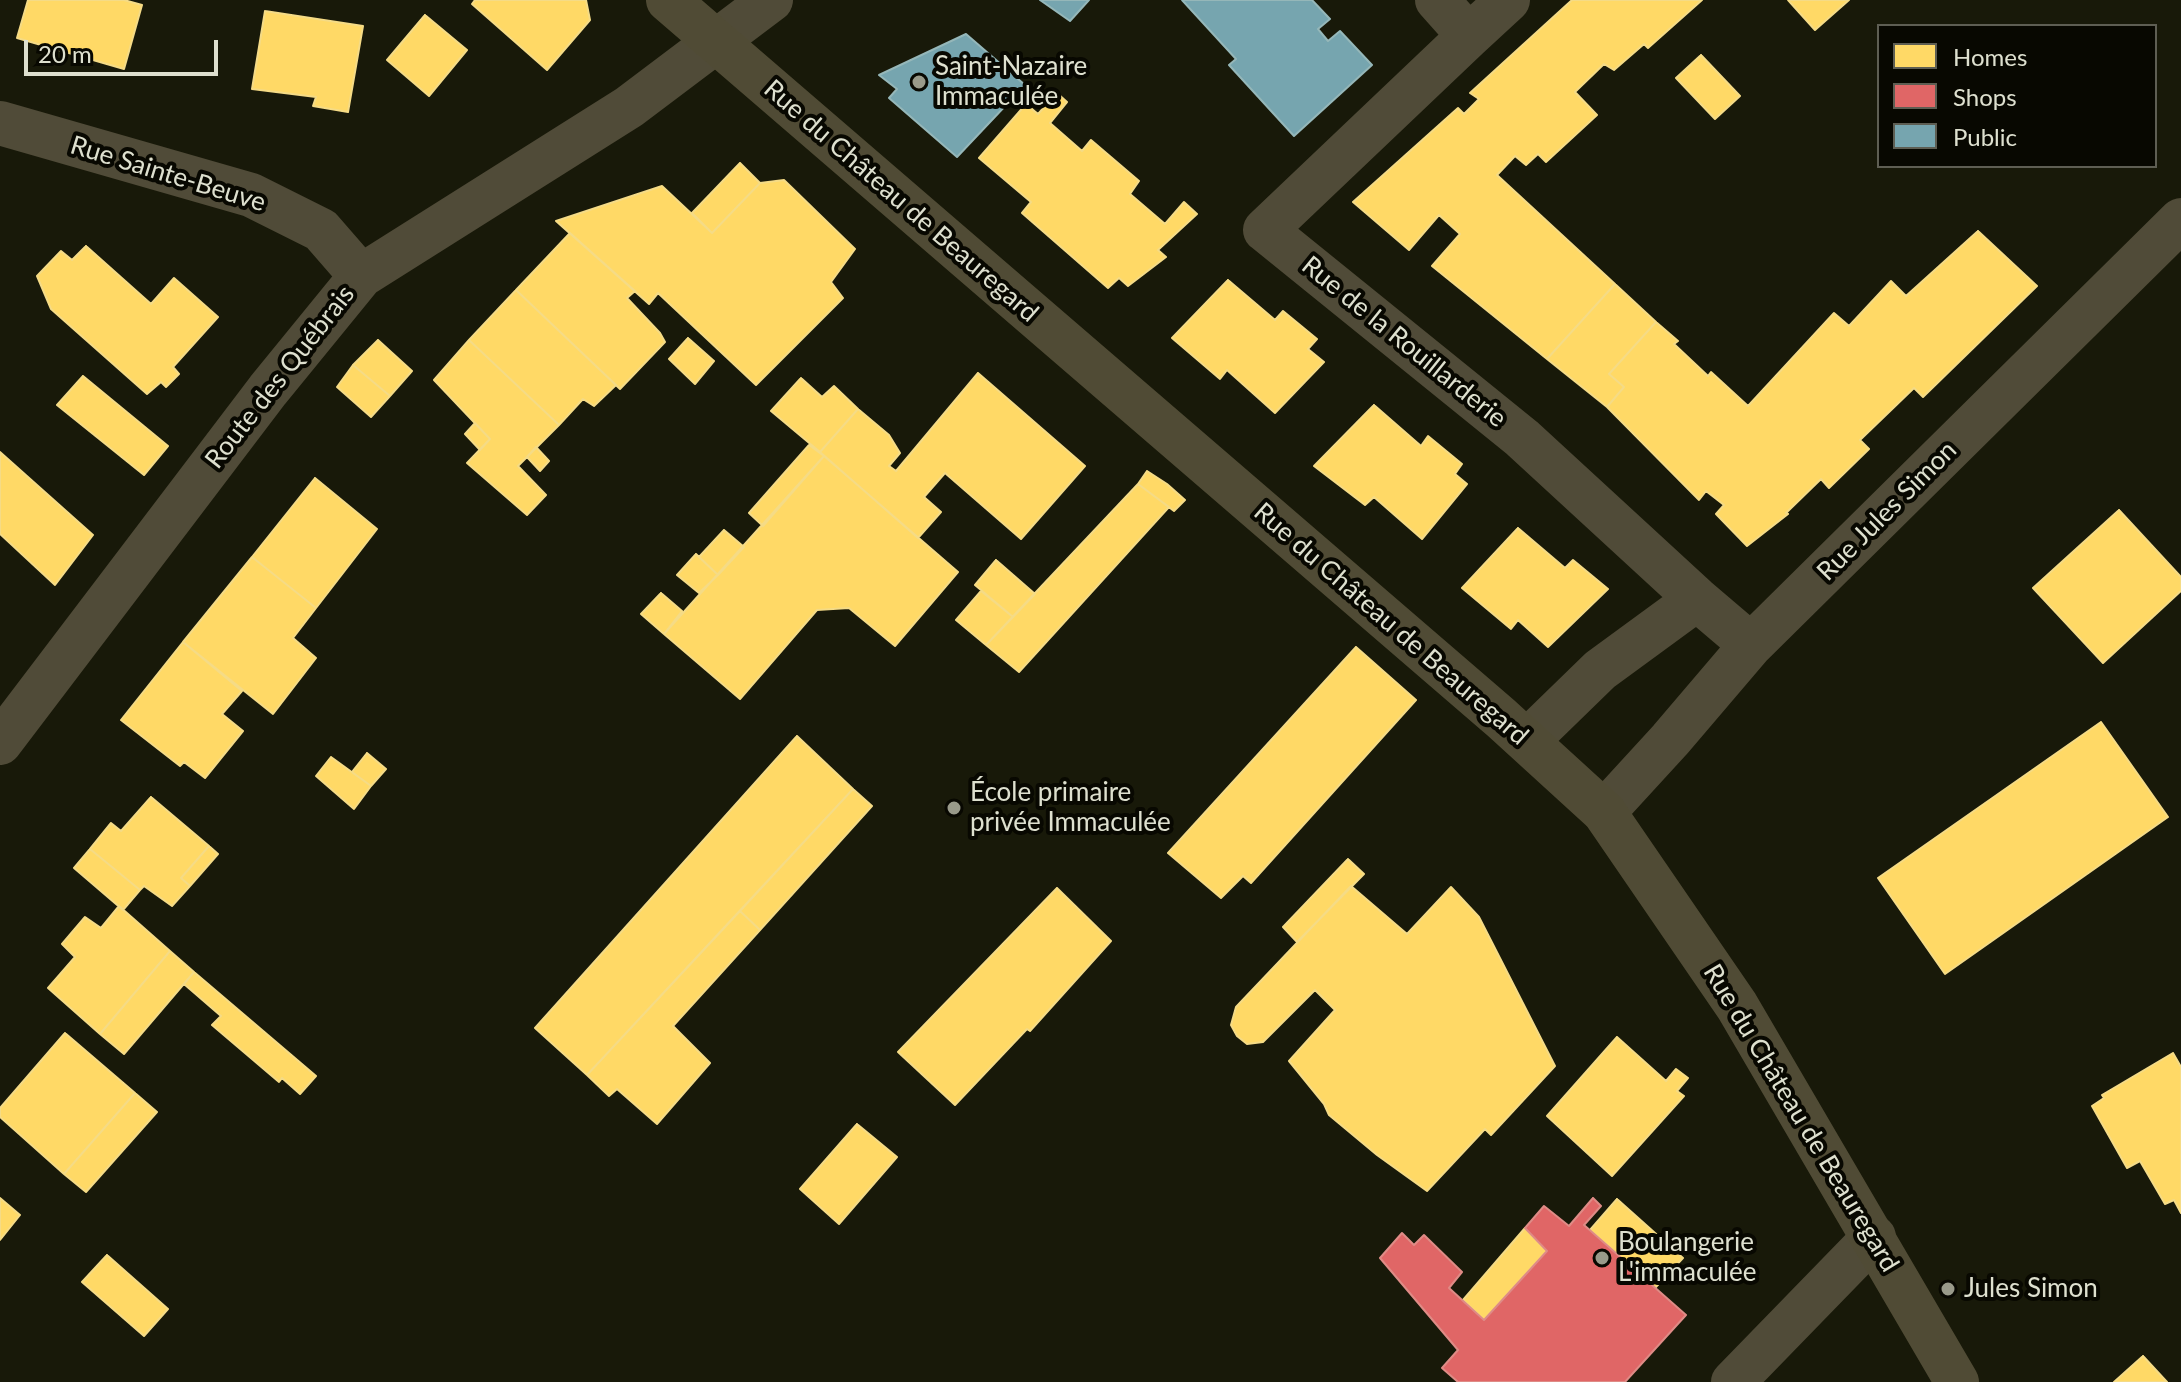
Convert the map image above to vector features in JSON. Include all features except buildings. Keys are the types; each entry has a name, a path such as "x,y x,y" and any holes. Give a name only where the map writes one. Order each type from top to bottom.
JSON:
{"street":[{"name":"Rue du Château de Beauregard","path":"668,0 1527,741 1604,812 1737,1006 1957,1382"},
{"name":"Route des Québrais","path":"0,743 268,390 361,276 629,107 771,0"},
{"path":"1437,0 1469,36 1508,0"},
{"name":"Rue de la Rouillarderie","path":"1469,36 1265,230 1522,438 1751,645"},
{"name":"Rue Sainte-Beuve","path":"0,123 251,195 321,230 361,276"},
{"name":"Rue Jules Simon","path":"1604,812 1751,645 2181,220"},
{"path":"1527,741 1600,670 1697,599"},
{"path":"1733,1382 1874,1237"}],"place":[{"name":"Saint-Nazaire Immaculée","path":"919,82"},
{"name":"École primaire privée Immaculée","path":"954,808"},
{"name":"Boulangerie L'immaculée","path":"1602,1258"},
{"name":"Jules Simon","path":"1948,1289"}]}
